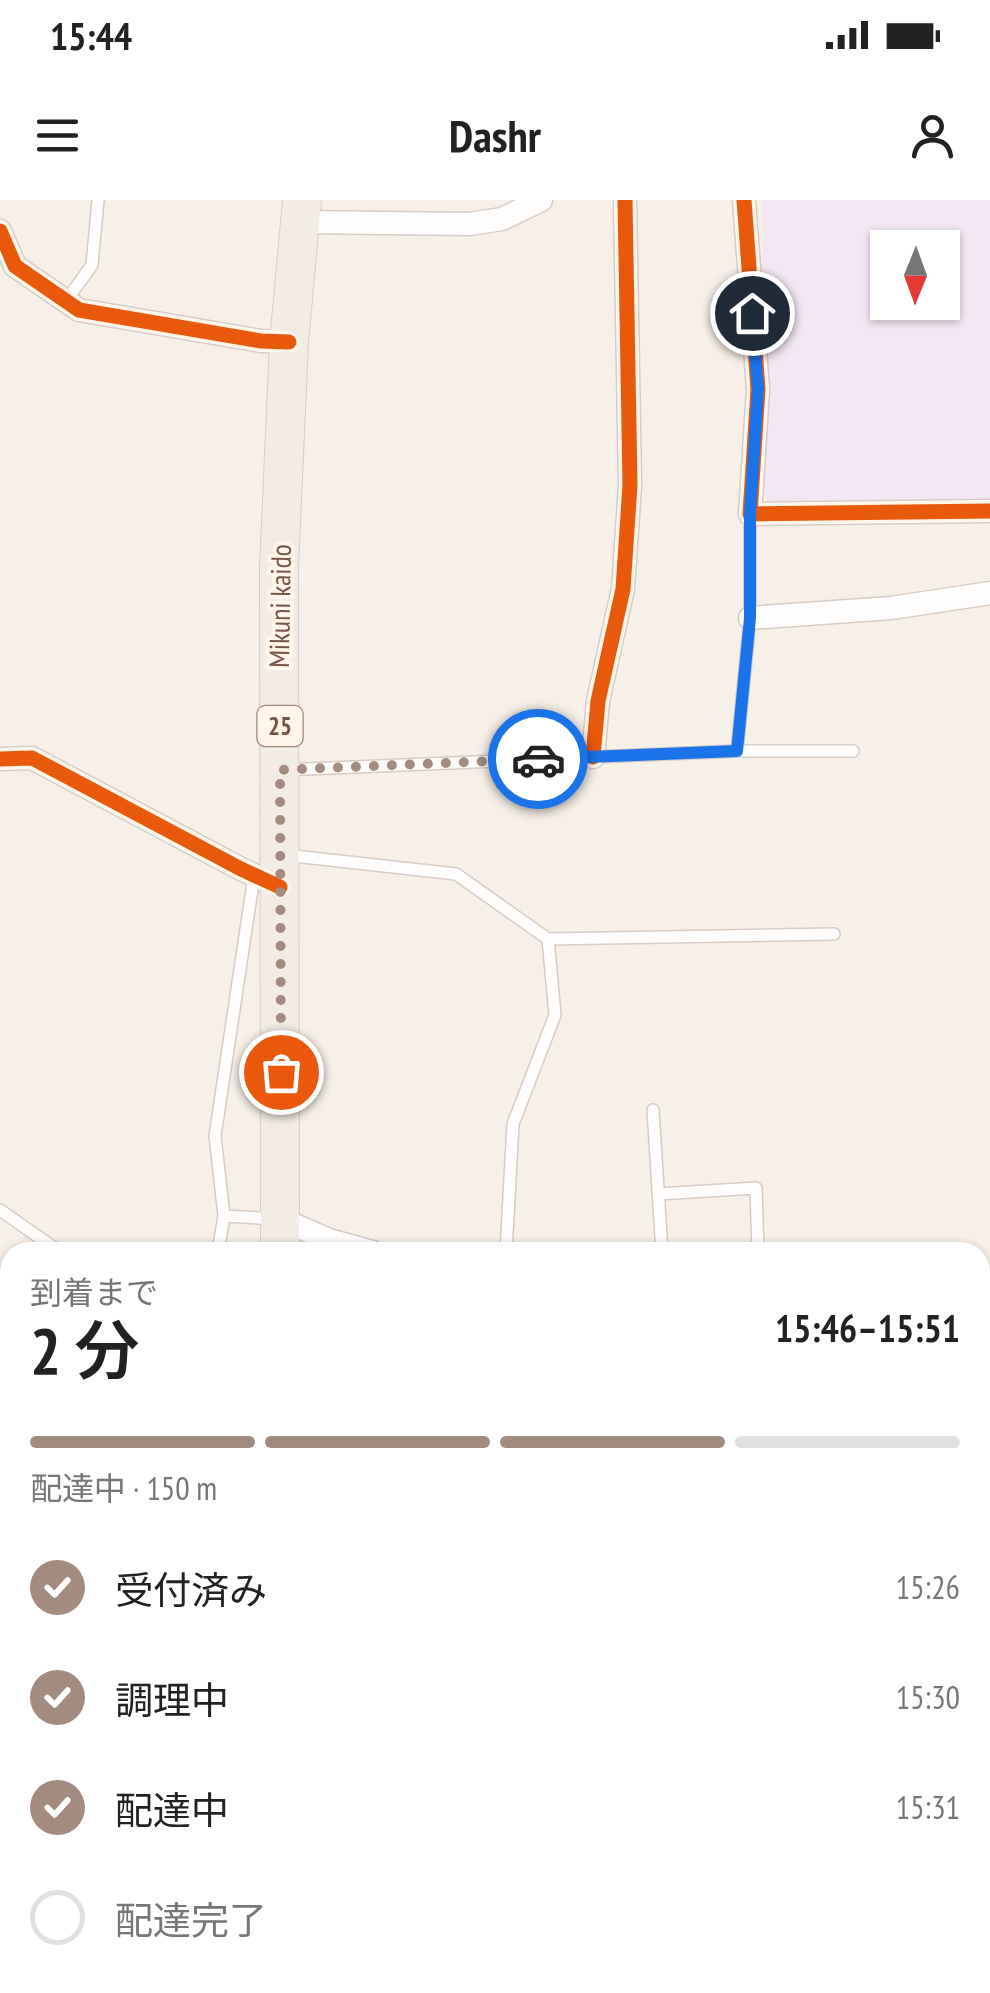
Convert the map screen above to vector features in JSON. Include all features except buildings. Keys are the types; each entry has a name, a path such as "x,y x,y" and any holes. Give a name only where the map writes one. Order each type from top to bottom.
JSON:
{"main road":[{"name":"Mikuni kaido","path":"280,1236 272,872 280,770 279,568 289,342 302,211"}],"street":[{"path":"302,211 469,224 502,219 541,200"},
{"path":"593,757 598,701 623,588 630,484 624,200"},
{"path":"744,200 758,389 750,514 990,512"},
{"path":"0,231 15,266 79,310 261,341 289,342"},
{"path":"750,618 891,608 990,592"},
{"path":"0,759 32,758 272,872"},
{"path":"280,1236 336,1242"}],"lane":[{"path":"66,301 92,264 98,200"},
{"path":"737,751 750,618 750,514"},
{"path":"280,770 737,751 853,750"},
{"path":"220,1242 224,1216 216,1136 272,872 456,874 548,939 834,934"},
{"path":"507,1242 513,1124 555,1016 548,939"},
{"path":"653,1110 661,1242"},
{"path":"658,1194 756,1188 758,1242"},
{"path":"0,1210 46,1242"},
{"path":"224,1216 280,1236"}],"shaded area":[{"path":"762,200 990,200 990,499 771,505 764,496"}],"cycle path":[{"path":"593,757 598,701 623,589 630,485 625,200"},
{"path":"744,200 758,389 750,514 990,511"},
{"path":"0,231 15,266 79,310 261,341 289,342"},
{"path":"0,759 32,758 280,887"}],"way so far":[{"path":"281,1072 280,770 538,759"}],"route":[{"path":"538,759 737,751 750,618 750,514 758,389 752,313"}]}
